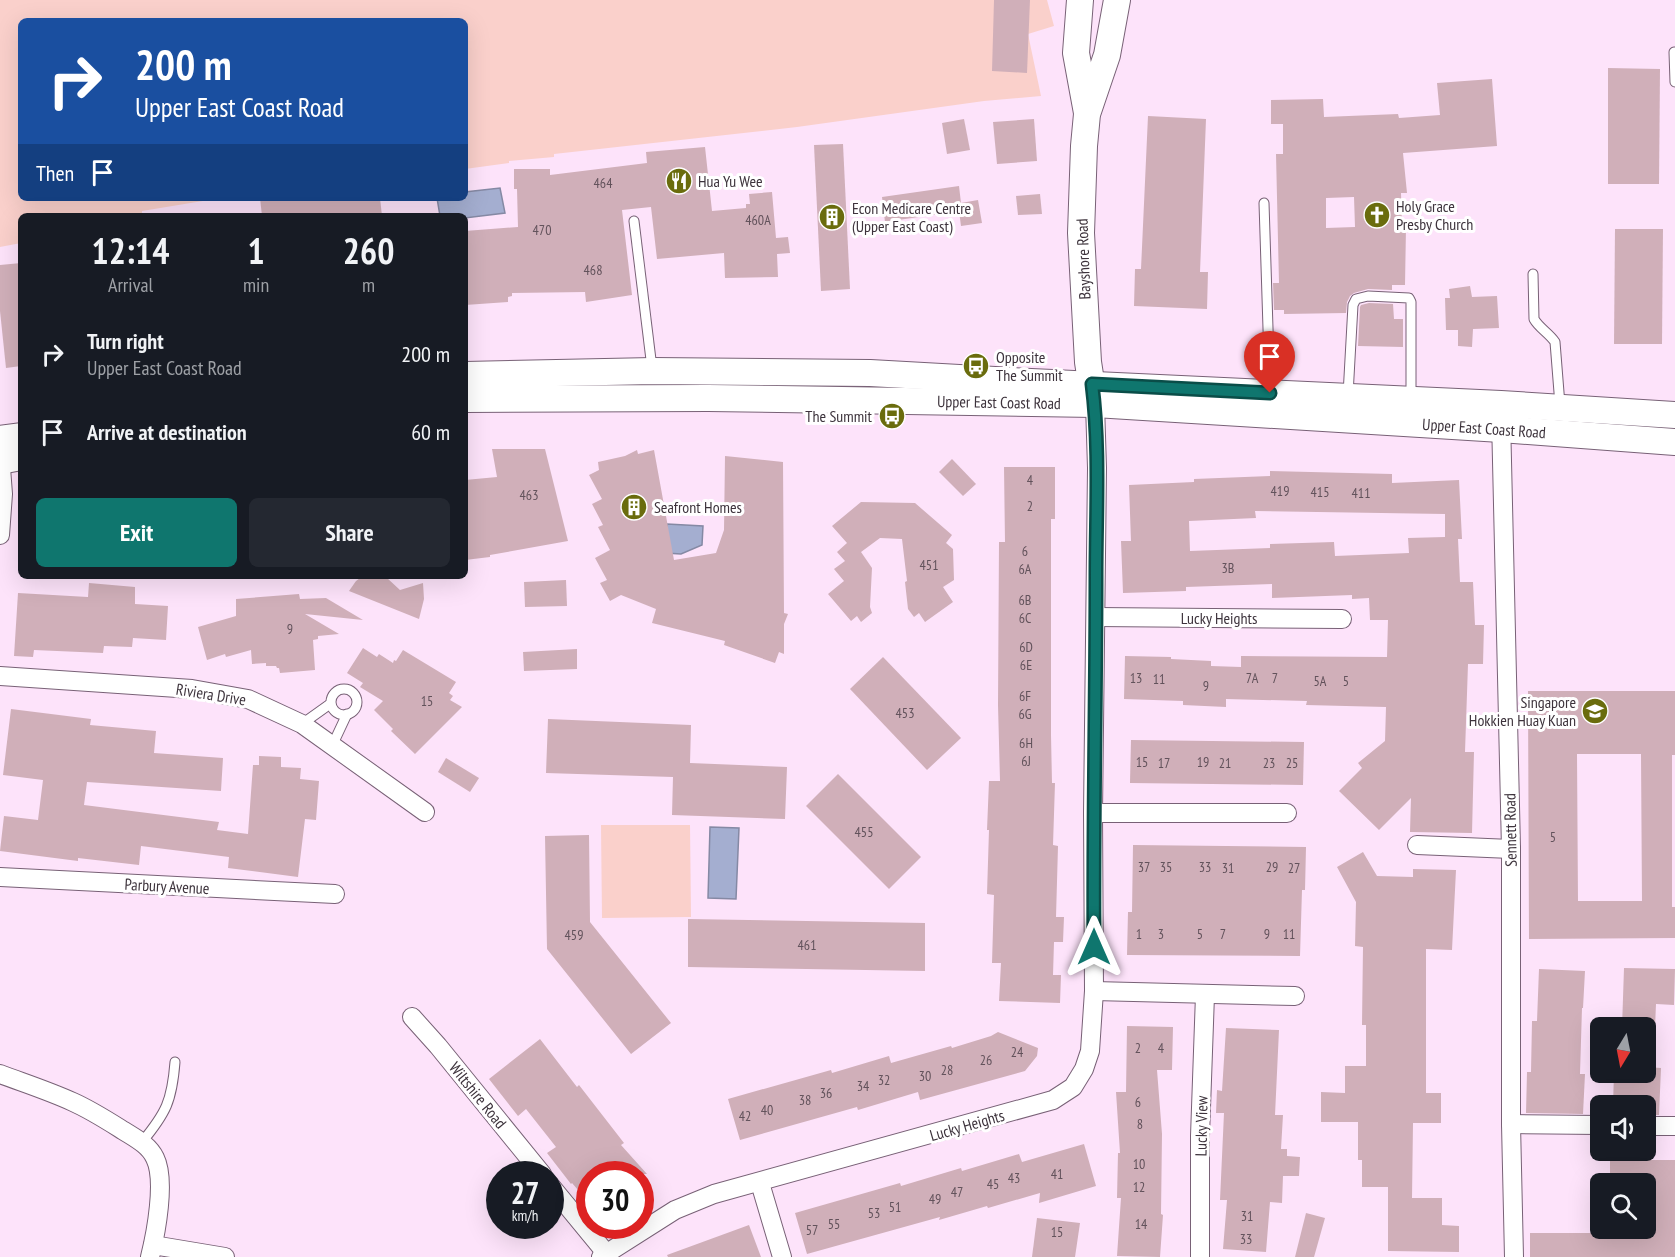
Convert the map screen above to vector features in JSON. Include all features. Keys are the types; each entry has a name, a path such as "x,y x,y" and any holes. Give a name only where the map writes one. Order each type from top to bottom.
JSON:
{"main road":[{"name":"Bayshore Road","path":"1080,0 1076,53 1087,114"},
{"name":"Bayshore Road","path":"1093,394 1088,362 1081,233 1084,146 1087,114 1107,55 1117,0"},
{"name":"Upper East Coast Road","path":"468,375 653,371 870,373 1501,429 1675,442"},
{"name":"Upper East Coast Road","path":"468,399 1270,393 1675,414"},
{"path":"4,455 18,439"}],"street":[{"name":"Lucky Heights","path":"604,1255 675,1210 714,1194 1053,1100 1073,1087 1084,1069 1090,1051 1094,991 1093,813 1097,468 1093,394"},
{"name":"Sennett Road","path":"1501,404 1511,849 1511,1124 1514,1257"},
{"path":"0,535 4,455"},
{"name":"Lucky Heights","path":"1096,617 1342,619"},
{"name":"Riviera Drive","path":"0,676 192,688 248,699 302,724 425,812"},
{"path":"1093,813 1287,813"},
{"path":"1417,845 1511,849"},
{"name":"Parbury Avenue","path":"0,877 335,894"},
{"path":"1094,991 1295,996"},
{"name":"Lucky View","path":"1200,1257 1200,1136 1205,995"},
{"name":"Wiltshire Road","path":"412,1017 531,1161"},
{"path":"0,1074 72,1101 102,1117 142,1143 154,1157 160,1175 160,1190 151,1251 225,1257"},
{"path":"1511,1124 1590,1125"},
{"path":"1656,1126 1675,1126"},
{"path":"760,1183 782,1257"},
{"path":"564,1203 604,1255"}],"lane":[{"path":"1674,52 1675,82"},
{"path":"1264,203 1270,393"},
{"path":"634,221 653,371"},
{"path":"1533,274 1534,319 1537,325 1555,342 1561,407"},
{"path":"1348,397 1353,305 1356,299 1368,296 1409,298 1411,302 1411,400"},
{"path":"346,689 352,692 357,700 352,712 347,714 338,713 330,704 334,693 339,690 346,689"},
{"path":"302,724 330,704"},
{"path":"332,746 347,714"},
{"path":"142,1143 167,1108 175,1062"}],"shaded area":[{"path":"0,0 1047,0 1054,26 1028,34 1041,96 984,101 797,127 554,154 554,157 509,161 509,163 468,169 468,18 18,18 18,201 203,201 142,211 142,213 18,213 18,244 0,247"},
{"path":"601,825 690,825 691,917 602,918"}],"water":[{"path":"500,188 505,213 468,218 468,213 440,213 438,201 468,201 468,192"},
{"path":"667,524 703,526 702,545 681,554 665,553"},
{"path":"710,827 739,828 736,899 708,898"}],"building":[{"path":"994,0 1030,0 1027,73 992,71"},
{"path":"1608,68 1660,69 1659,184 1608,184"},
{"path":"1492,79 1497,146 1403,153 1407,193 1401,193 1402,227 1406,227 1405,285 1392,285 1392,290 1368,289 1354,293 1347,302 1346,313 1284,314 1284,310 1274,310 1273,283 1279,283 1276,154 1283,154 1283,124 1271,124 1271,100 1323,99 1324,117 1398,114 1399,118 1440,115 1437,83","holes":["1354,197 1355,227 1326,228 1326,198"]},
{"path":"1148,116 1206,119 1200,272 1208,272 1207,309 1134,306 1135,269 1141,269"},
{"path":"964,119 970,150 947,154 942,123"},
{"path":"1034,119 1037,161 997,164 993,122"},
{"name":"Econ Medicare Centre (Upper East Coast)","path":"843,144 850,289 821,291 814,145"},
{"path":"705,147 712,211 746,208 746,204 750,204 749,194 772,192 776,238 788,237 790,253 777,254 778,277 725,278 724,253 657,259 651,207 622,210 632,295 586,302 585,292 512,293 512,296 508,297 508,302 468,305 468,231 518,227 514,169 550,169 550,175 647,163 646,152"},
{"path":"959,186 961,203 978,200 982,223 961,226 959,211 885,222 882,197"},
{"path":"1040,194 1042,214 1018,215 1016,196"},
{"path":"260,201 380,201 382,213 262,213"},
{"path":"1615,229 1663,229 1662,344 1614,344"},
{"path":"18,263 18,366 6,368 0,311 0,265"},
{"path":"1470,286 1472,297 1497,296 1499,328 1473,329 1472,347 1458,346 1458,330 1446,330 1445,298 1450,298 1449,289"},
{"path":"1369,303 1393,304 1394,319 1403,319 1403,347 1358,346 1360,307"},
{"path":"492,449 545,449 568,541 468,560 468,480 497,477"},
{"name":"Seafront Homes","path":"637,450 638,454 654,450 674,560 716,553 724,530 725,456 783,462 784,613 788,614 784,624 784,654 779,652 775,663 724,645 725,641 652,623 656,609 621,595 610,601 600,583 607,580 595,558 610,550 598,527 603,525 592,504 602,499 589,475 599,470 598,462 625,456"},
{"path":"952,459 976,484 963,496 939,472"},
{"path":"1004,467 1055,467 1055,519 1051,519 1051,735 1052,783 1055,783 1053,845 1058,846 1056,917 1064,917 1063,942 1054,942 1053,975 1061,975 1060,1003 999,1001 1001,963 992,963 994,895 987,894 989,830 987,830 989,781 1000,781 999,542 1005,542"},
{"path":"1270,471 1392,474 1392,483 1459,480 1462,539 1458,539 1460,582 1473,582 1475,625 1484,625 1483,664 1468,664 1465,752 1474,752 1472,833 1410,832 1411,798 1379,830 1339,791 1362,768 1358,763 1385,741 1386,707 1306,705 1307,701 1226,699 1226,707 1183,705 1183,701 1124,699 1125,656 1171,657 1171,659 1211,661 1211,666 1241,667 1241,656 1387,657 1388,620 1370,620 1369,598 1352,599 1352,595 1272,598 1272,584 1186,587 1186,591 1123,593 1121,541 1131,541 1129,485 1194,482 1194,479 1270,476","holes":["1255,511 1445,514 1445,537 1408,538 1409,553 1335,556 1334,542 1270,544 1270,548 1190,551 1189,521 1256,518"]},
{"path":"861,502 915,503 952,535 946,543 953,549 954,580 943,587 953,602 925,622 919,613 914,617 908,609 902,539 880,538 861,552 872,568 870,607 872,613 861,622 857,616 851,621 828,594 844,581 834,569 845,561 837,552 847,543 832,526"},
{"path":"359,579 388,579 400,590 423,583 424,599 419,619 349,591"},
{"path":"566,580 567,606 525,607 524,582"},
{"path":"89,583 135,587 135,604 168,606 166,640 133,638 132,647 104,646 103,653 34,650 33,657 14,656 18,593 88,597"},
{"path":"299,594 300,599 326,598 363,620 305,614 339,634 318,636 318,639 313,640 315,670 280,673 276,666 266,666 266,663 252,664 251,650 226,657 225,654 207,660 198,627 236,616 236,599"},
{"path":"363,648 393,663 403,650 456,682 449,693 453,696 450,700 462,707 415,754 391,731 393,729 374,710 383,701 360,687 363,683 347,673"},
{"path":"577,649 577,669 524,671 523,652"},
{"path":"883,657 961,738 927,770 850,689"},
{"path":"1528,691 1675,691 1675,755 1672,755 1672,907 1675,907 1675,938 1529,939","holes":["1577,754 1641,754 1642,901 1578,901"]},
{"path":"11,709 91,719 90,725 156,731 154,753 223,758 221,791 87,782 84,805 219,822 217,830 248,834 253,765 259,765 259,756 281,757 281,767 301,768 300,779 319,781 316,820 305,819 298,877 228,868 229,857 141,846 139,865 78,858 78,861 0,851 4,816 38,820 43,780 3,775"},
{"path":"548,719 691,725 690,763 787,767 785,819 672,815 673,777 546,773"},
{"path":"1131,740 1304,742 1303,785 1130,783"},
{"path":"446,758 479,778 470,792 438,772"},
{"path":"838,774 921,857 889,889 806,806"},
{"path":"589,835 590,922 671,1023 631,1054 547,949 545,836"},
{"path":"1133,845 1306,847 1300,956 1127,955 1128,912 1132,912"},
{"path":"1363,852 1377,876 1413,877 1413,869 1456,870 1452,950 1426,949 1426,1093 1441,1093 1441,1123 1413,1123 1412,1198 1442,1198 1442,1225 1459,1226 1459,1252 1388,1251 1388,1187 1362,1187 1362,1160 1358,1160 1358,1122 1321,1122 1321,1092 1345,1093 1345,1066 1366,1066 1366,1025 1362,1025 1363,947 1355,946 1356,902 1337,867"},
{"path":"688,919 925,923 925,971 688,967"},
{"path":"1624,968 1675,969 1674,1005 1656,1004 1655,1017 1622,1017"},
{"path":"1539,969 1585,971 1580,1074 1585,1074 1583,1114 1526,1113 1527,1072 1531,1072 1532,1021 1537,1021"},
{"path":"1127,1026 1173,1027 1172,1070 1157,1070 1162,1134 1161,1214 1163,1215 1160,1257 1117,1256 1121,1198 1117,1198 1118,1153 1120,1153 1116,1092 1126,1092"},
{"path":"1226,1028 1279,1030 1275,1115 1283,1115 1281,1149 1287,1149 1287,1156 1300,1157 1299,1176 1283,1176 1282,1203 1270,1202 1266,1252 1223,1249 1227,1200 1220,1200 1224,1113 1216,1113 1217,1090 1222,1091"},
{"path":"998,1032 1038,1048 1037,1056 1025,1071 920,1100 918,1092 740,1140 728,1099 889,1056 891,1063 951,1046 952,1048"},
{"path":"540,1039 577,1087 579,1085 624,1143 621,1145 635,1161 576,1161 576,1188 564,1175 564,1161 553,1161 547,1153 556,1147 526,1109 518,1116 489,1079"},
{"path":"1656,1068 1661,1068 1659,1115 1656,1115 1656,1095 1613,1095 1614,1083 1656,1083"},
{"path":"1084,1144 1096,1186 1039,1203 1040,1193 939,1220 940,1217 807,1254 795,1213 900,1183 901,1186 1019,1154 1022,1162"},
{"path":"1675,1160 1675,1257 1530,1257 1530,1233 1590,1233 1590,1239 1656,1239 1656,1173 1610,1173 1610,1161"},
{"path":"1306,1213 1325,1218 1314,1257 1295,1257"},
{"path":"1037,1218 1080,1223 1075,1257 1032,1257"},
{"path":"749,1225 761,1257 668,1257 667,1255"}],"place":[{"name":"Hua Yu Wee","path":"679,181"},
{"name":"Holy Grace Presby Church","path":"1377,215"},
{"name":"Econ Medicare Centre (Upper East Coast)","path":"832,217"},
{"name":"Opposite The Summit","path":"976,366"},
{"name":"The Summit","path":"892,416"},
{"name":"Seafront Homes","path":"634,507"},
{"name":"Singapore Hokkien Huay Kuan","path":"1595,711"}],"route":[{"path":"1094,947 1093,813 1097,468 1095,404 1092,384 1270,393"}]}
